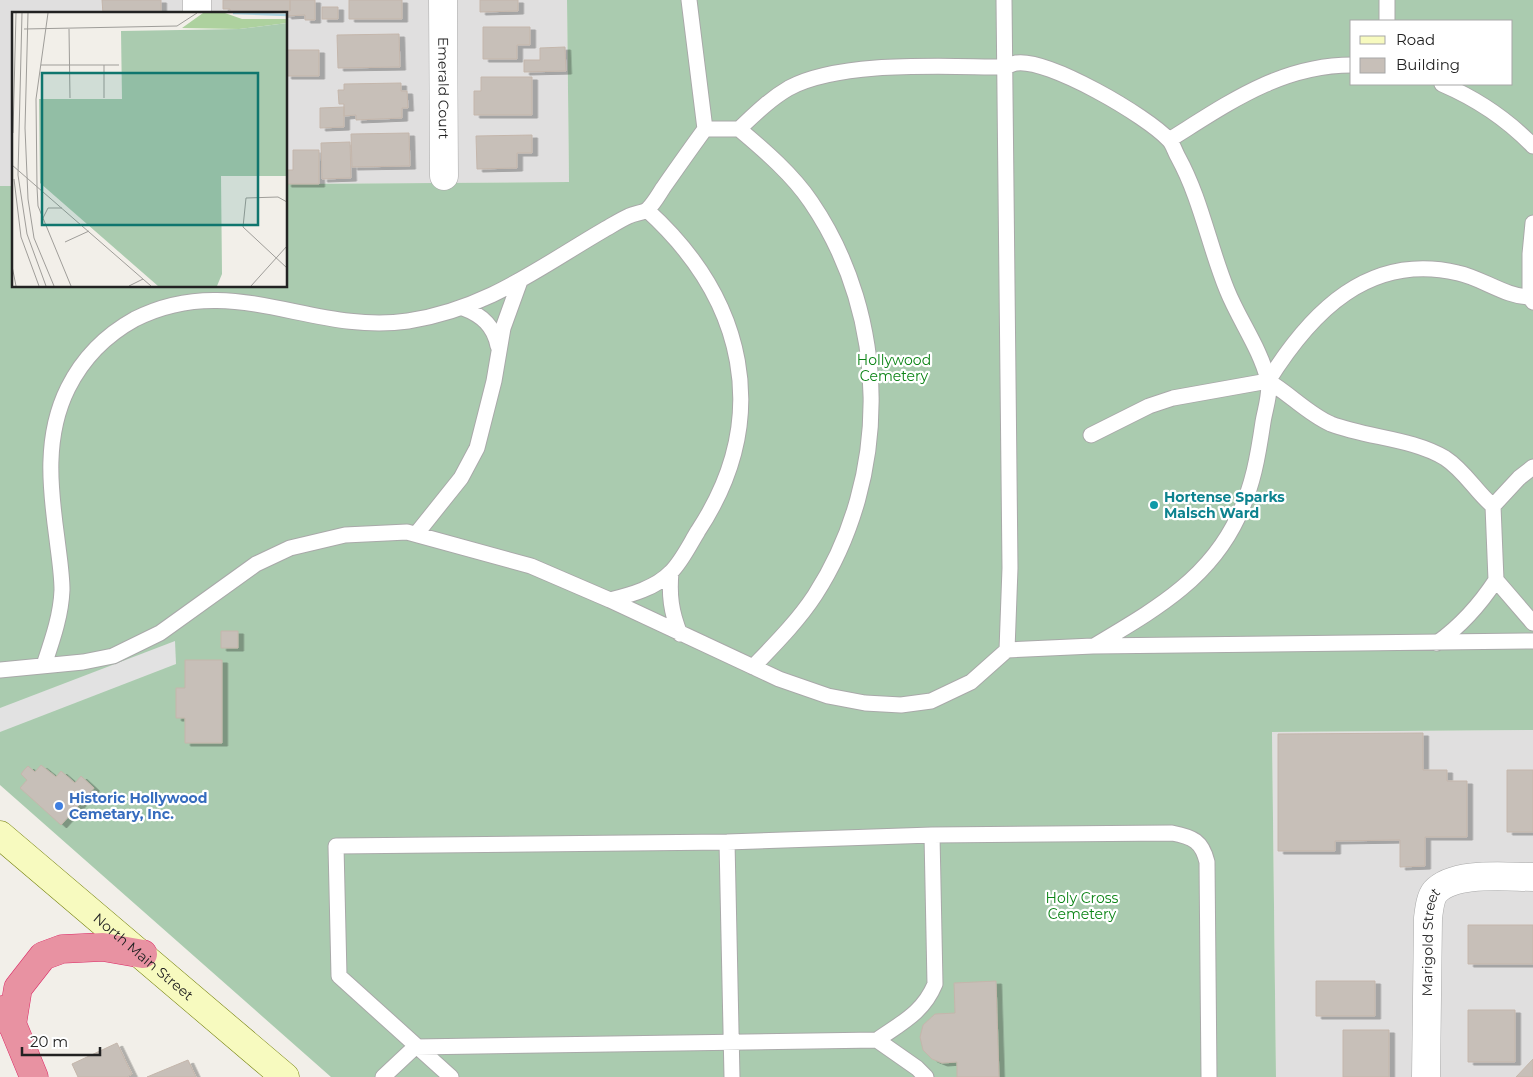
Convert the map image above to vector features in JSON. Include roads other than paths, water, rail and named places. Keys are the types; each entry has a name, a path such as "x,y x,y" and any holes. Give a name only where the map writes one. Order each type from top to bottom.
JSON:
{"highway":[{"path":"12,1025 18,988 43,956 62,949 103,947 143,954"},
{"path":"0,996 34,1077"}],"main road":[{"name":"North Main Street","path":"0,835 143,954 286,1077"}],"street":[{"name":"Emerald Court","path":"443,0 444,176"},
{"name":"Marigold Street","path":"1426,1077 1428,918 1433,894 1447,882 1473,878 1524,877"}],"lane":[{"path":"44,665 60,614 62,589 52,490 51,447 54,425 60,406 76,373 103,341 124,325 148,313 195,301 216,299 242,301 338,320 374,323 406,321 463,308 520,281 628,216 647,210 705,129 689,0"},
{"path":"1004,0 1010,568 1007,650"},
{"path":"1386,20 1387,0"},
{"path":"739,129 770,100 791,87 827,76 900,67 1005,68 1016,63 1028,64 1067,76 1111,98 1169,140 1189,176 1227,290 1258,351 1268,381"},
{"path":"1169,140 1243,94 1282,76 1338,65 1350,66"},
{"path":"1444,85 1466,94 1496,114 1533,146"},
{"path":"705,129 739,129 776,163 810,200 839,248 854,287 863,323 872,393 868,459 848,530 833,564 814,596 778,642 754,667"},
{"path":"610,600 626,596 658,582 671,572 704,522 727,477 736,450 741,421 742,389 729,326 700,270 668,229 647,210"},
{"path":"1092,646 1164,604 1193,580 1217,553 1228,536 1251,487 1259,456 1268,381 1287,350 1312,321 1353,287 1386,274 1420,268 1443,269 1481,280 1520,297 1532,300 1530,254 1533,222"},
{"path":"417,533 461,478 477,448 494,381 502,328 520,281"},
{"path":"463,308 476,313 492,327 498,346"},
{"path":"1091,436 1149,406 1173,398 1268,381 1285,390 1305,408 1330,423 1380,438 1413,445 1446,459 1461,471 1494,506 1496,580 1480,604 1461,626 1437,643"},
{"path":"1494,506 1519,478 1533,467"},
{"path":"0,670 112,656 138,645 174,623 256,564 290,548 345,535 417,533 531,566 610,600 787,682 828,696 865,703 901,705 930,701 971,682 1007,650 1092,646 1533,641"},
{"path":"671,572 670,600 672,616 680,634"},
{"path":"1496,580 1533,623"},
{"path":"451,1077 415,1047 339,976 336,846 727,842 932,836 1172,833 1188,836 1198,842 1204,850 1208,862 1209,1077"},
{"path":"383,1077 415,1047 877,1040 917,1012 928,1000 935,984 932,836"},
{"path":"727,842 732,1077"},
{"path":"877,1040 917,1068 926,1077"}],"place":[{"name":"Hortense Sparks Malsch Ward","path":"1154,505"},
{"name":"Historic Hollywood Cemetary, Inc.","path":"59,806"}],"park label":[{"name":"Hollywood Cemetery","path":"894,368"},
{"name":"Holy Cross Cemetery","path":"1082,906"}]}
